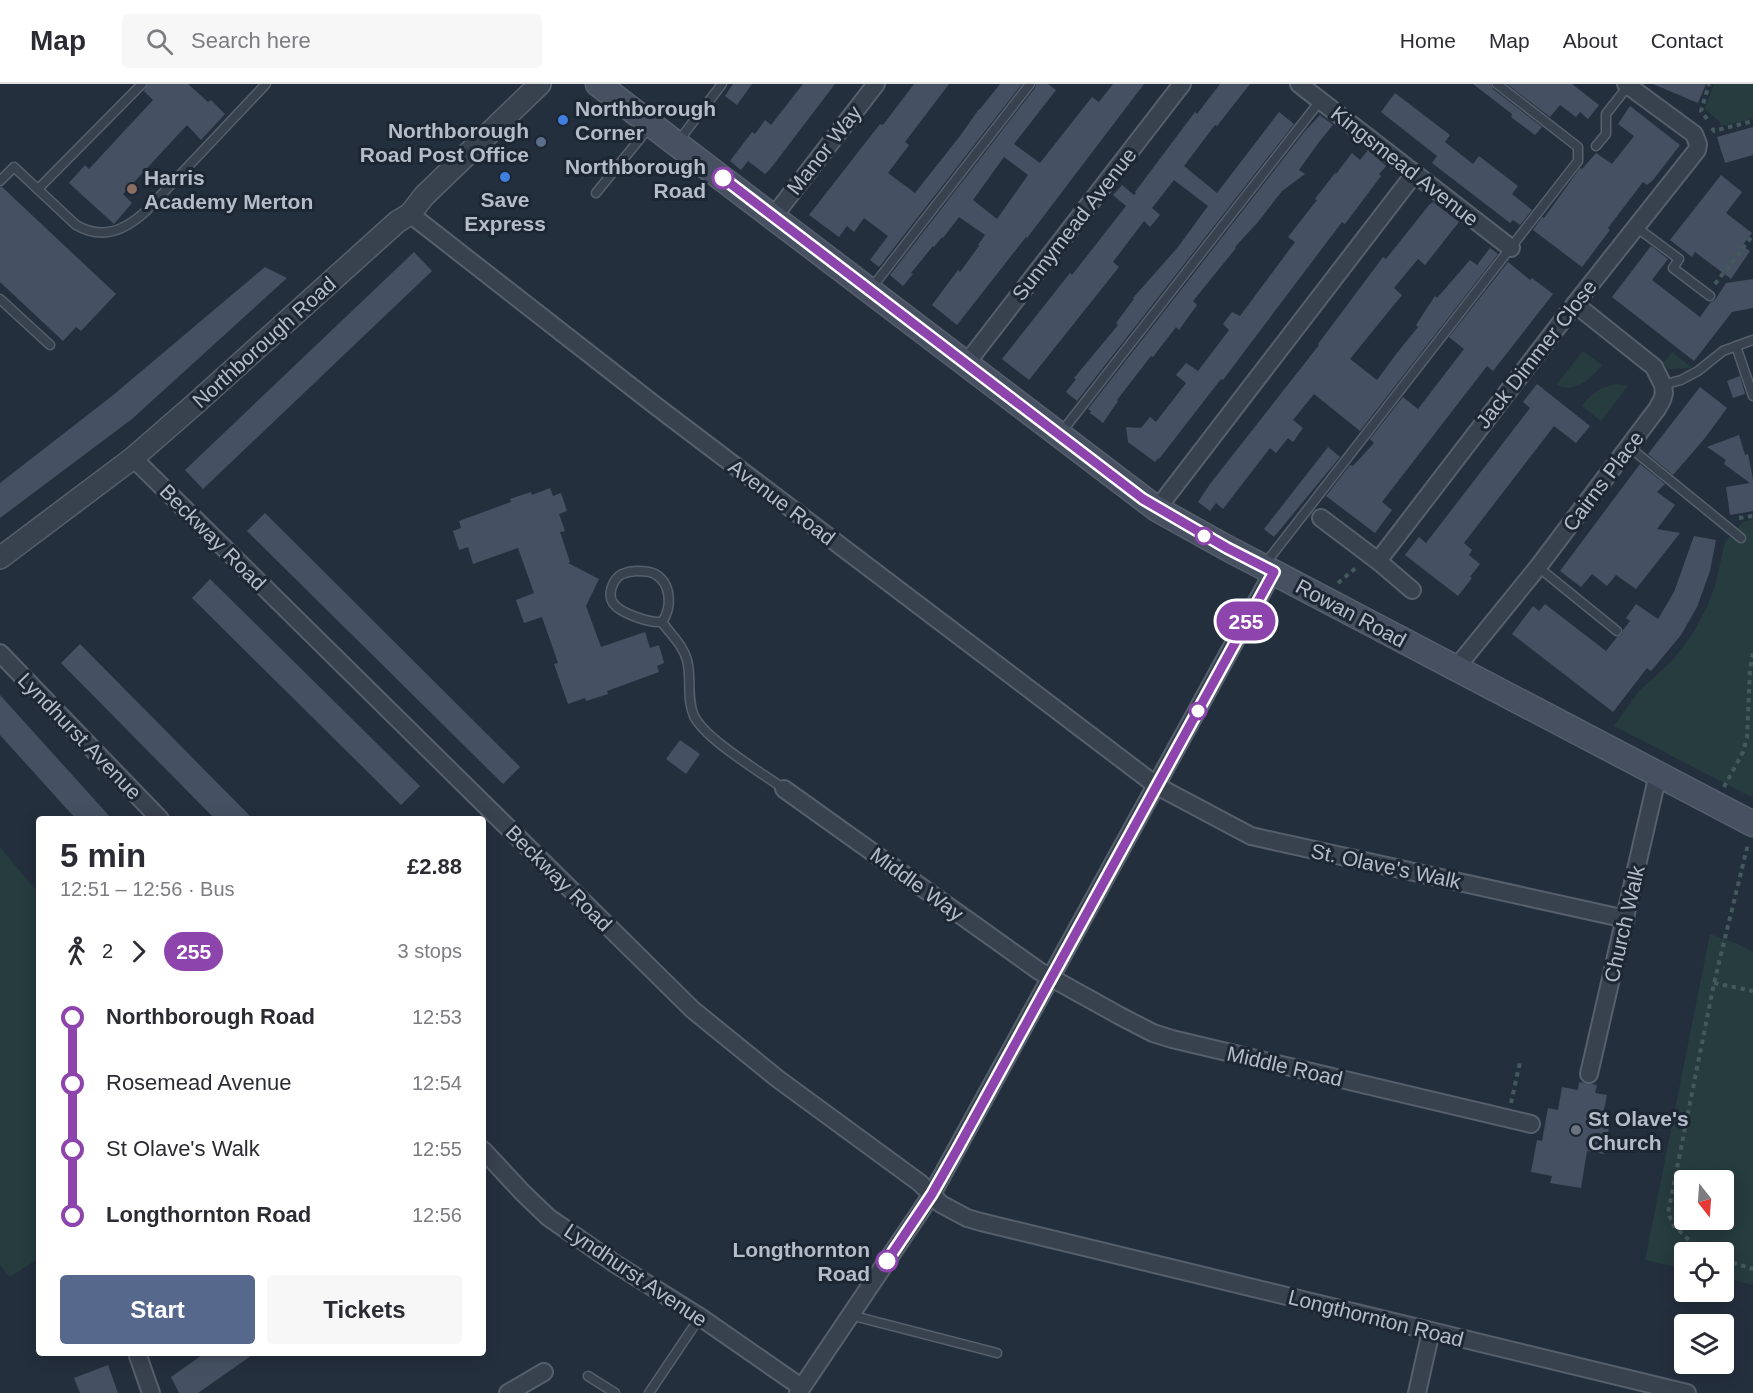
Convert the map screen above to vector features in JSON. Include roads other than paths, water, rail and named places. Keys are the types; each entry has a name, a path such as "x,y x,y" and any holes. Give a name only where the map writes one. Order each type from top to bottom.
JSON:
{"main road":[{"name":"Rowan Road","path":"598,84 1157,509 1268,570 1715,805 1751,833"}],"street":[{"name":"Northborough Road","path":"0,558 133,458 397,222 410,214 424,196 540,84"},
{"name":"Manor Way","path":"773,216 876,84"},
{"name":"Sunnymead Avenue","path":"966,364 1182,84"},
{"name":"Kingsmead Avenue","path":"1299,84 1510,249"},
{"name":"Jack Dimmer Close","path":"1378,561 1575,304 1697,150 1698,144 1694,134 1627,85"},
{"path":"1157,509 1415,173"},
{"name":"Avenue Road","path":"410,214 656,406 1157,786"},
{"path":"1575,304 1647,360 1654,367 1664,385"},
{"name":"Cairns Place","path":"1456,668 1538,567 1657,409 1662,400 1664,385"},
{"name":"Beckway Road","path":"133,458 693,1010 778,1079 932,1194"},
{"path":"1321,518 1412,590"},
{"path":"800,1390 932,1194 1157,786 1268,570"},
{"name":"Lyndhurst Avenue","path":"0,652 157,816"},
{"name":"Church Walk","path":"1588,1074 1658,774"},
{"name":"St. Olave's Walk","path":"1157,786 1251,836 1626,919"},
{"name":"Middle Way","path":"784,789 1027,962 1051,976"},
{"name":"Middle Road","path":"1051,976 1120,1016 1165,1037 1530,1124"},
{"name":"Lyndhurst Avenue","path":"486,1153 548,1217 614,1263 700,1317 800,1390"},
{"name":"Longthornton Road","path":"932,1194 941,1204 967,1218 1687,1393"},
{"path":"1417,1393 1431,1331"},
{"path":"138,1356 151,1393"},
{"path":"508,1393 544,1372"}],"lane":[{"path":"38,189 142,84"},
{"path":"0,181 14,167 82,229 93,232 114,232 124,228 145,212 266,84"},
{"path":"676,144 722,84"},
{"path":"870,290 1030,84"},
{"path":"1268,570 1578,161 1578,147 1497,84"},
{"path":"1596,146 1606,134 1606,114 1627,85"},
{"path":"1059,435 1320,101"},
{"path":"596,193 651,125"},
{"path":"1636,227 1680,259 1673,268 1709,295"},
{"path":"0,298 50,345"},
{"path":"1664,385 1681,380 1698,371 1723,351 1753,340"},
{"path":"1736,346 1753,396"},
{"path":"1628,446 1741,538"},
{"path":"1538,567 1617,631"},
{"path":"646,571 660,578 669,596 666,617 662,622 643,620 618,608 613,603 610,596 612,587 620,575 626,572 646,571"},
{"path":"662,622 682,647 687,658 690,700 693,713 703,729 784,789"},
{"path":"850,1315 997,1353"},
{"path":"648,1393 700,1317"},
{"path":"588,1376 615,1393"}],"place":[{"name":"Northborough Corner","path":"563,120"},
{"name":"Northborough Road Post Office","path":"541,142"},
{"name":"Save Express","path":"505,177"},
{"name":"Northborough Road","path":"723,178"},
{"name":"Harris Academy Merton","path":"132,189"},
{"name":"St Olave's Church","path":"1576,1130"},
{"name":"Longthornton Road","path":"887,1261"}]}
